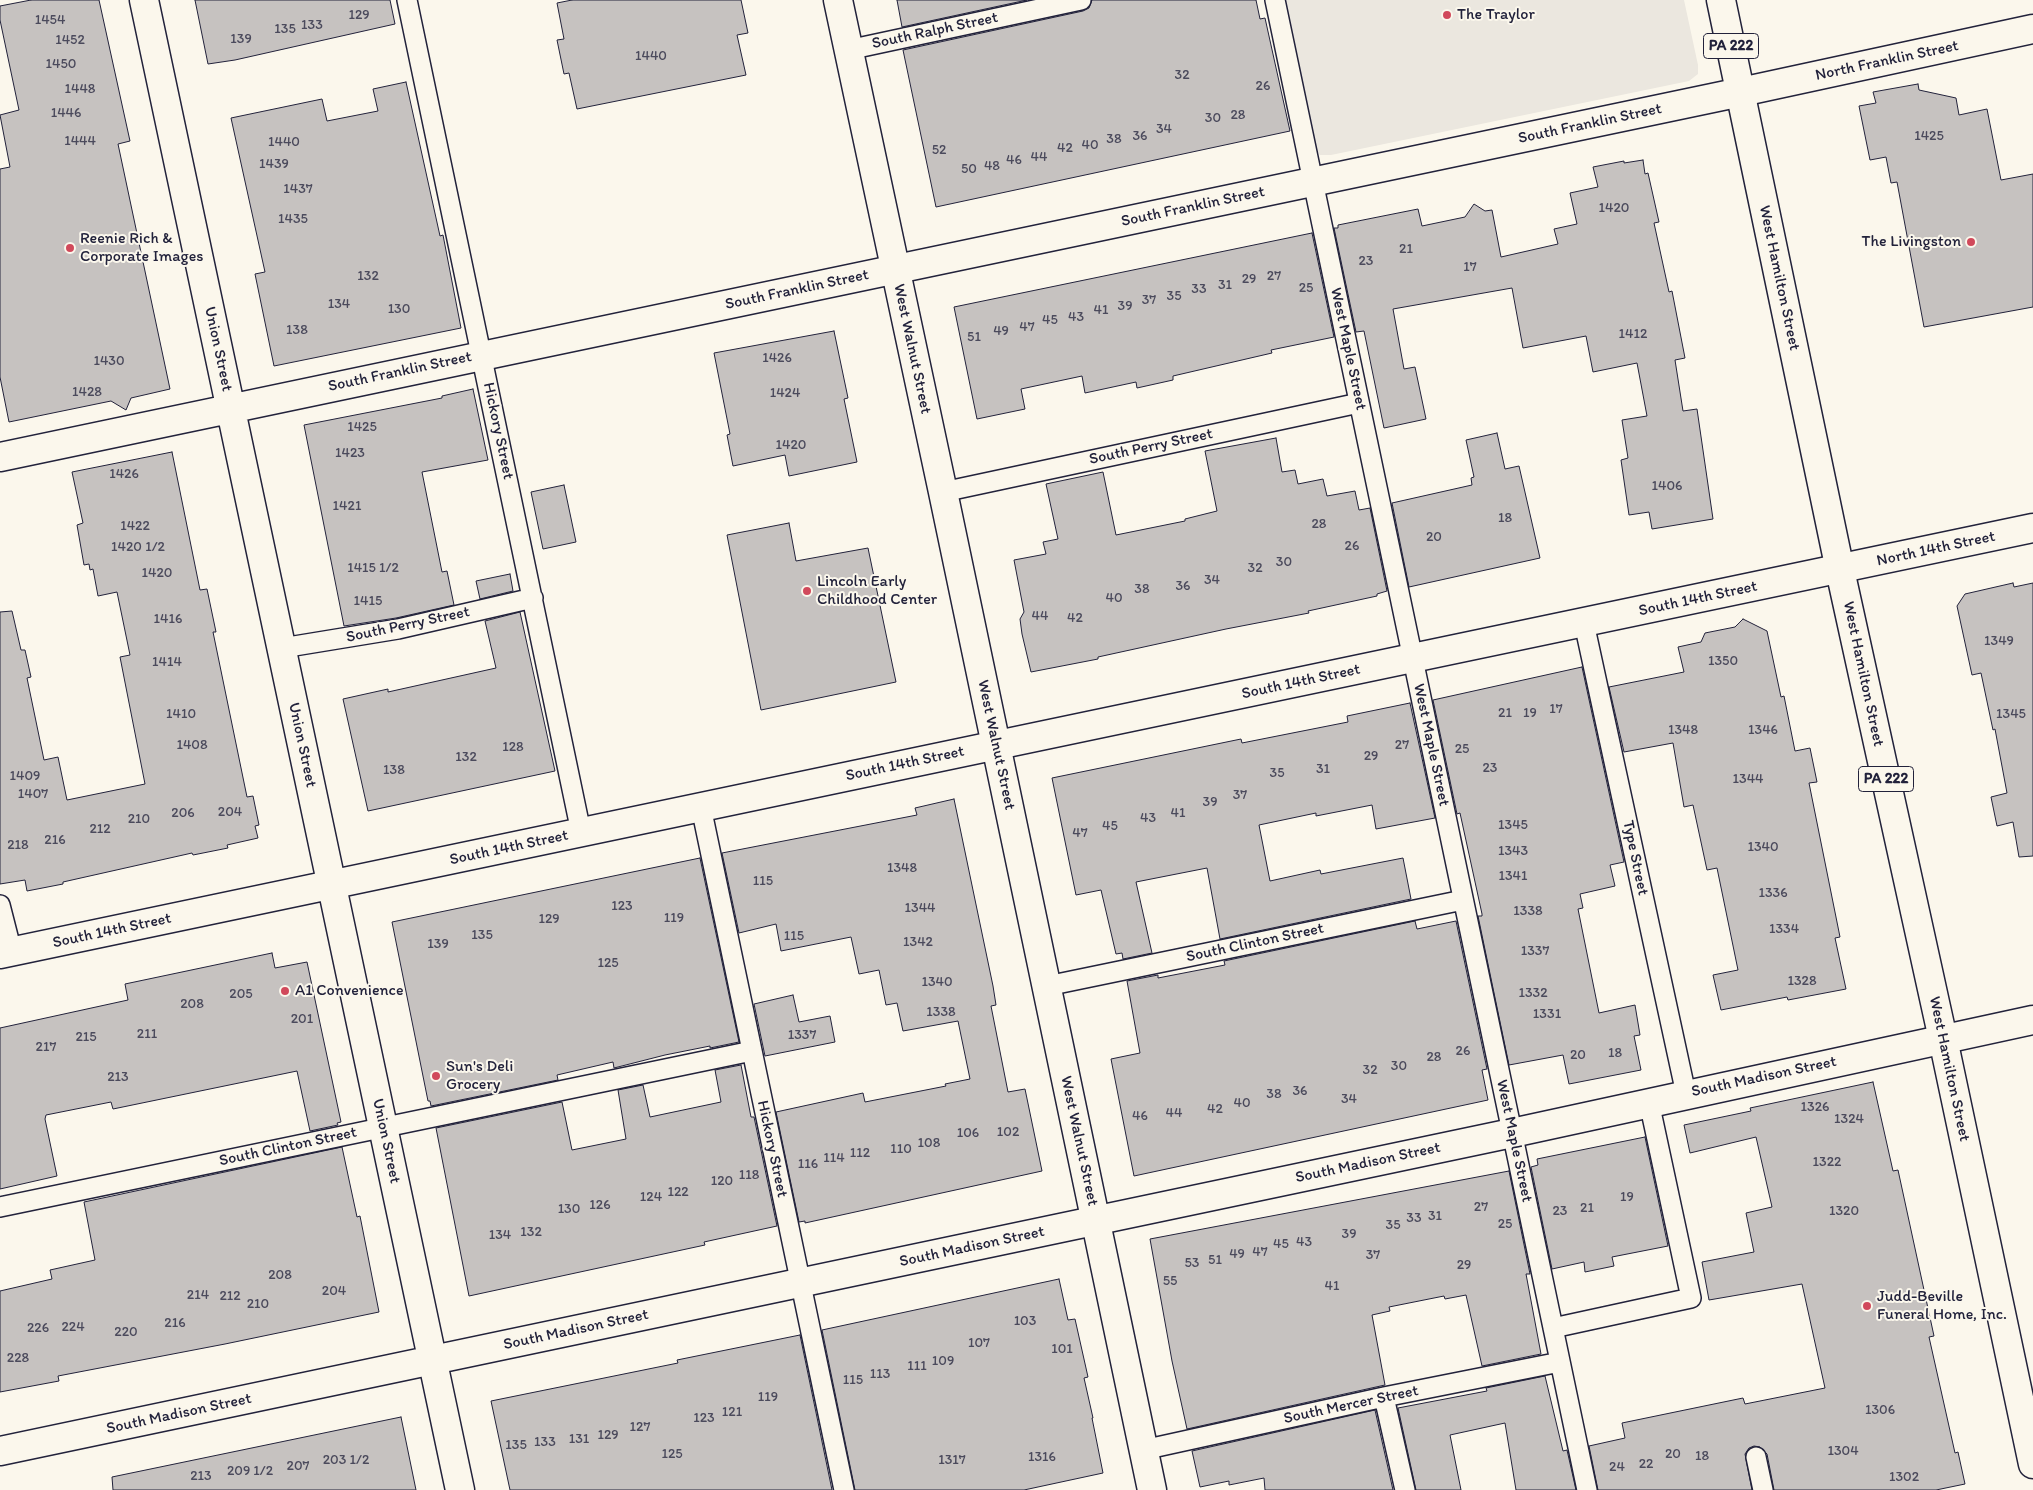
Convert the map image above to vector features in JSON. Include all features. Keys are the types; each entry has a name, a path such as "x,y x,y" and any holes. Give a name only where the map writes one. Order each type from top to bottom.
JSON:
{"street":[{"name":"Union Street","path":"144,0 460,1490"},
{"name":"West Walnut Street","path":"838,0 1152,1490"},
{"name":"West Hamilton Street","path":"1720,0 1741,92 1840,570 1943,1039 2033,1464"},
{"name":"North Franklin Street","path":"1741,92 2033,29"},
{"name":"South Franklin Street","path":"1,451 230,408 1741,92"},
{"name":"North 14th Street","path":"1840,570 2033,528"},
{"name":"South 14th Street","path":"6,953 1840,570"},
{"name":"South Madison Street","path":"0,1451 1095,1221 2033,1020"}],"lane":[{"name":"Hickory Street","path":"407,0 581,832"},
{"name":"South Ralph Street","path":"848,50 1081,0"},
{"name":"West Maple Street","path":"1275,0 1586,1490"},
{"name":"South Perry Street","path":"943,492 1360,403"},
{"name":"South Perry Street","path":"282,648 398,629 533,598"},
{"name":"Type Street","path":"1584,623 1686,1094"},
{"name":"Hickory Street","path":"701,807 844,1490"},
{"name":"South Clinton Street","path":"1047,986 1463,900"},
{"path":"0,904 6,953"},
{"name":"South Clinton Street","path":"0,1207 752,1051"},
{"path":"1553,1328 1690,1298 1650,1102"},
{"name":"South Mercer Street","path":"1143,1450 1384,1397 1560,1362"},
{"path":"1384,1397 1405,1490"},
{"path":"1756,1457 1763,1490"}],"shaded area":[{"path":"1285,0 1684,0 1698,65 1698,74 1689,81 1331,155 1320,155 1315,148"}],"building":[{"path":"31,0 99,0 130,141 118,144 170,389 131,398 126,410 111,401 9,422 0,377 0,169 10,167 0,115 19,110 0,20 0,6"},
{"path":"195,0 390,0 395,24 235,60 208,64"},
{"path":"572,0 741,0 748,33 737,35 746,75 577,109 569,73 564,74 557,40 564,39 557,3"},
{"path":"897,0 1027,0 902,27"},
{"path":"1092,0 1256,0 1260,19 1265,18 1290,131 936,207 903,50 1083,11 1089,8"},
{"path":"406,82 440,236 443,235 461,328 274,366 255,274 265,272 231,118 322,99 327,121 378,111 373,89"},
{"path":"1918,84 1919,90 1956,98 1959,115 1987,109 2001,180 2033,174 2033,307 1924,327 1897,182 1891,183 1886,157 1870,160 1859,106 1876,103 1873,92"},
{"path":"1643,160 1645,174 1648,173 1659,222 1654,223 1669,292 1672,291 1685,358 1675,360 1683,411 1697,409 1713,519 1652,529 1649,512 1629,515 1621,460 1628,458 1622,420 1647,416 1637,363 1593,372 1586,336 1523,348 1512,288 1393,309 1404,369 1415,367 1426,419 1384,428 1364,331 1356,332 1334,228 1338,228 1338,225 1418,209 1422,226 1465,217 1474,204 1485,211 1492,210 1501,257 1558,244 1554,229 1577,224 1570,193 1598,187 1593,167 1624,161 1624,163"},
{"path":"1312,233 1334,337 1271,350 1272,353 1173,376 1173,380 1137,388 1136,382 1085,393 1082,376 1021,389 1025,409 977,419 954,307"},
{"path":"834,331 848,398 844,399 857,462 789,476 785,455 733,466 727,435 730,434 714,353"},
{"path":"473,389 488,460 422,472 442,572 447,571 454,605 396,618 344,626 304,425 442,398 442,396"},
{"path":"1497,433 1505,469 1519,466 1540,558 1409,587 1392,503 1472,485 1471,478 1474,477 1466,440"},
{"path":"1276,438 1282,472 1295,470 1298,484 1323,479 1327,496 1355,491 1359,510 1370,508 1387,591 1377,594 1377,596 1308,611 1309,613 1226,629 1098,657 1098,659 1031,672 1022,634 1020,619 1024,612 1014,560 1046,554 1043,542 1058,539 1046,484 1103,472 1116,535 1185,521 1185,519 1217,511 1205,451"},
{"path":"172,452 200,590 207,589 216,632 213,632 247,797 253,796 259,825 255,826 258,838 227,845 228,848 193,855 192,853 27,891 25,880 0,884 0,612 12,611 21,650 25,650 31,677 27,678 44,760 58,757 67,800 145,784 120,657 130,655 117,592 98,596 93,569 90,570 89,564 84,565 77,525 83,523 72,472"},
{"path":"564,485 576,542 543,549 531,492"},
{"name":"Lincoln Early Childhood Center","path":"789,523 796,561 868,548 896,682 761,710 727,535"},
{"path":"510,574 513,591 480,599 476,581"},
{"path":"2013,583 2014,587 2033,583 2033,856 2019,857 2013,822 1997,826 1991,797 2007,793 1995,729 1993,730 1981,673 1972,675 1957,606 1965,594"},
{"path":"520,612 555,771 368,811 343,699 388,689 388,692 496,668 485,621"},
{"path":"1743,619 1767,631 1781,697 1784,696 1795,751 1810,748 1817,782 1809,783 1840,937 1835,938 1846,989 1788,1000 1787,997 1721,1010 1713,975 1738,970 1717,868 1707,870 1693,805 1684,807 1673,743 1624,752 1609,687 1684,672 1678,647 1701,642 1705,633 1735,627"},
{"path":"1582,667 1624,862 1610,865 1615,886 1580,894 1583,908 1578,909 1599,1013 1635,1005 1640,1035 1634,1036 1641,1070 1569,1084 1563,1055 1509,1065 1478,916 1482,916 1482,914 1460,813 1457,814 1433,700"},
{"path":"1410,703 1435,818 1376,829 1372,805 1316,816 1316,813 1259,825 1270,881 1320,870 1321,874 1403,858 1411,899 1220,939 1207,868 1136,882 1152,953 1123,959 1122,953 1116,954 1101,890 1076,895 1052,778 1241,739 1242,743 1348,722 1347,716"},
{"path":"954,799 993,986 996,1005 991,1006 1008,1092 1025,1089 1042,1171 805,1223 805,1221 799,1222 776,1112 863,1093 865,1102 946,1086 945,1084 970,1079 958,1021 903,1031 897,1003 886,1005 879,970 859,974 851,937 781,951 776,924 739,933 722,853 917,815 915,808"},
{"path":"700,858 739,1042 665,1055 614,1068 613,1062 557,1075 558,1080 431,1106 430,1101 428,1101 392,922"},
{"path":"1415,921 1417,929 1456,921 1487,1069 1482,1070 1488,1100 1134,1176 1111,1059 1140,1053 1127,981 1158,975 1158,978 1225,965 1224,961"},
{"path":"272,953 275,968 307,962 341,1122 337,1123 338,1125 310,1131 297,1071 113,1109 111,1102 46,1115 45,1119 57,1176 0,1189 0,1028 128,1000 125,984"},
{"path":"793,995 799,1022 830,1016 835,1042 765,1056 754,1004"},
{"path":"741,1065 751,1117 754,1117 777,1226 704,1242 705,1245 469,1296 436,1128 562,1102 572,1150 626,1139 618,1090 643,1085 650,1117 721,1102 715,1070"},
{"path":"1873,1082 1893,1171 1898,1170 1934,1336 1929,1337 1955,1453 1958,1452 1965,1484 1936,1490 1774,1490 1767,1454 1760,1447 1754,1446 1749,1448 1745,1454 1752,1490 1598,1490 1589,1446 1625,1438 1622,1423 1743,1398 1745,1404 1825,1388 1802,1284 1709,1300 1702,1262 1754,1252 1746,1213 1772,1207 1756,1137 1690,1153 1684,1125 1751,1111 1750,1108"},
{"path":"1645,1137 1668,1246 1612,1257 1614,1266 1585,1272 1584,1262 1552,1269 1531,1167 1538,1165 1537,1159"},
{"path":"342,1147 357,1217 360,1216 379,1312 58,1376 59,1381 0,1392 0,1291 52,1279 50,1270 95,1260 84,1202"},
{"path":"1509,1171 1530,1274 1526,1274 1541,1354 1482,1366 1466,1295 1445,1299 1444,1296 1389,1307 1390,1311 1372,1315 1385,1385 1187,1429 1172,1361 1150,1239"},
{"path":"1059,1279 1068,1320 1075,1319 1088,1377 1084,1378 1103,1473 1024,1490 855,1490 822,1330"},
{"path":"800,1335 832,1490 510,1490 491,1401 678,1363 677,1360"},
{"path":"1545,1376 1563,1451 1567,1450 1576,1490 1516,1490 1505,1423 1450,1435 1461,1490 1416,1490 1398,1408 1487,1391 1486,1388"},
{"path":"1375,1410 1393,1490 1265,1490 1264,1478 1229,1485 1229,1481 1200,1487 1192,1451"},
{"path":"401,1417 416,1490 113,1490 112,1477"}],"place":[{"name":"The Traylor","path":"1447,15"},
{"name":"The Livingston","path":"1971,242"},
{"name":"Reenie Rich & Corporate Images","path":"70,248"},
{"name":"Lincoln Early Childhood Center","path":"807,591"},
{"name":"A1 Convenience","path":"285,991"},
{"name":"Sun's Deli Grocery","path":"436,1076"},
{"name":"Judd-Beville Funeral Home, Inc.","path":"1867,1306"}]}
